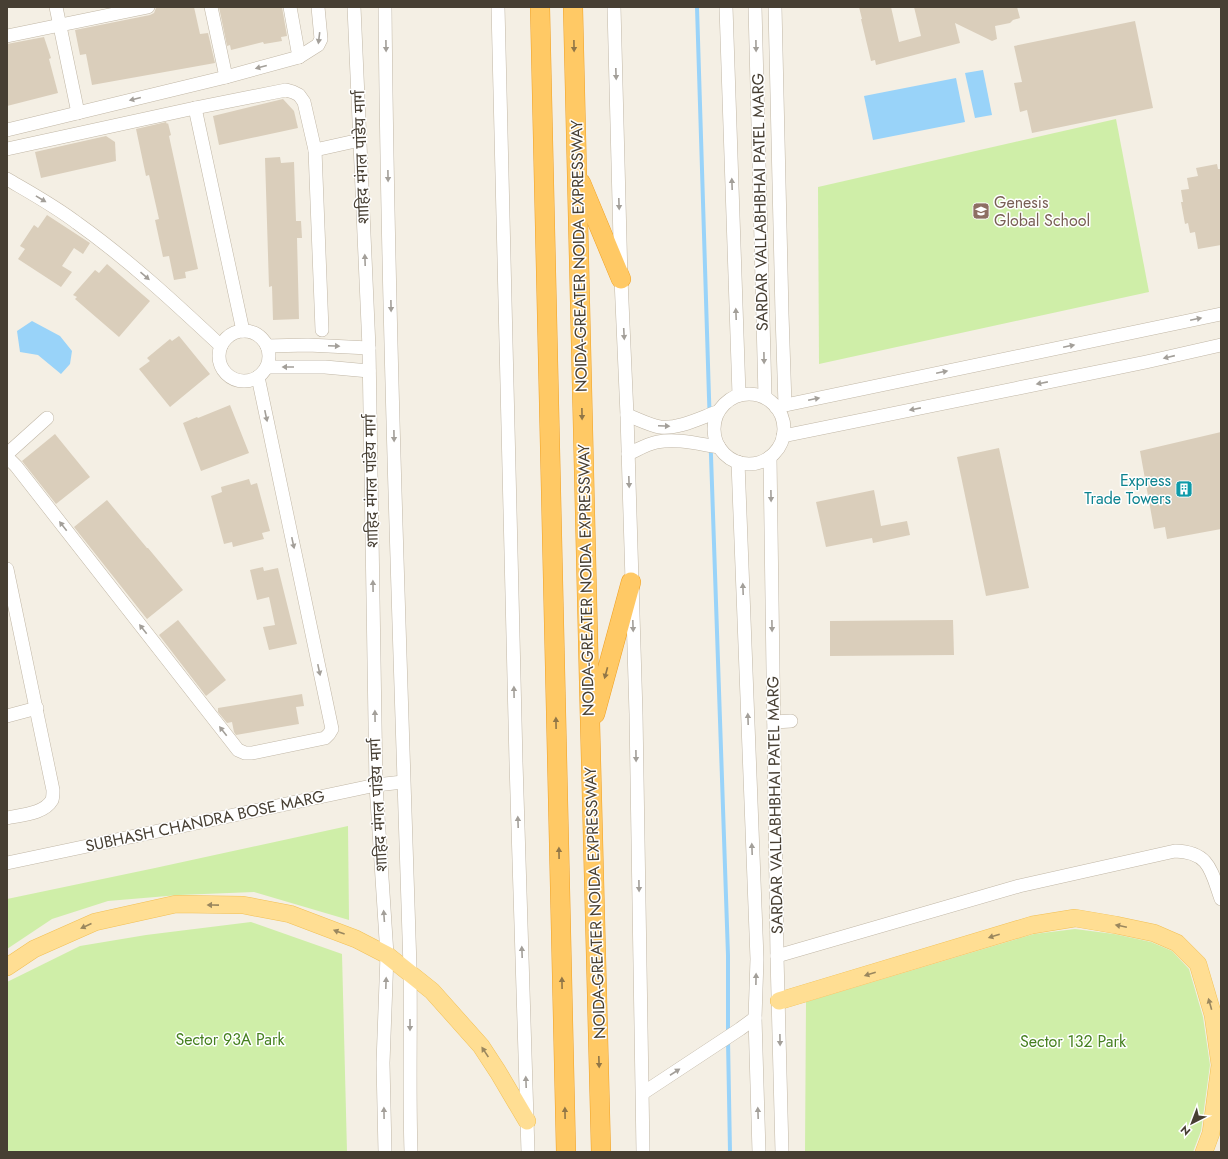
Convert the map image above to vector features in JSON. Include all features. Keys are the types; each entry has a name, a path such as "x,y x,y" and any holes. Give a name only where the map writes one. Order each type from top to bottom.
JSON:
{"highway":[{"name":"NOIDA-GREATER NOIDA EXPRESSWAY","path":"540,7 566,1152"},
{"name":"NOIDA-GREATER NOIDA EXPRESSWAY","path":"573,7 601,1152"},
{"path":"577,173 621,279"},
{"path":"590,733 631,582"}],"main road":[{"path":"7,967 34,949 95,922 176,904 243,905 290,914 356,939 387,955 432,991 481,1046 527,1121"},
{"path":"779,1001 1032,925 1075,918 1154,933 1178,943 1198,964 1213,1015 1220,1065 1211,1133 1204,1152"}],"street":[{"path":"56,7 78,113"},
{"path":"7,36 59,24 148,7"},
{"path":"211,7 226,77"},
{"path":"290,7 299,57"},
{"path":"7,130 226,77 299,57 318,45 320,39 318,7"},
{"name":"शाहिद मंगल पांडेय मार्ग","path":"354,7 369,348 376,785 387,955 383,1063 385,1152"},
{"path":"385,7 386,113 403,782 410,972 411,1152"},
{"path":"498,7 516,770 528,1152"},
{"path":"614,7 621,279 627,415 636,722 643,1152"},
{"name":"SARDAR VALLABHBHAI PATEL MARG","path":"726,7 739,395"},
{"name":"SARDAR VALLABHBHAI PATEL MARG","path":"755,7 765,397"},
{"path":"775,7 781,298 781,406 783,436 776,451 770,457 755,464 738,462 727,456 719,447 714,436 714,424 717,412 726,401 739,395 752,394 765,397 781,406 1221,314"},
{"path":"7,149 195,108 286,90 293,92 304,102 315,150 322,330"},
{"path":"195,108 243,331"},
{"path":"315,150 360,140"},
{"path":"7,179 44,200 107,245 166,294 221,346"},
{"path":"243,331 251,332 257,335 267,346 269,353 269,360 263,373 258,377 244,382 231,378 225,373 219,360 221,346 230,336 236,332 243,331"},
{"path":"783,436 1146,362 1221,345"},
{"path":"267,346 369,348"},
{"path":"314,346 315,367"},
{"path":"267,366 315,367 369,371"},
{"path":"47,418 7,455 238,750 244,753 252,753 324,738 332,729 258,377"},
{"path":"627,415 656,426 672,426 686,423 717,412"},
{"path":"628,454 644,446 657,442 690,442 719,447"},
{"name":"SARDAR VALLABHBHAI PATEL MARG","path":"770,457 777,956 782,1152"},
{"name":"SARDAR VALLABHBHAI PATEL MARG","path":"738,462 756,958 755,1018 759,1152"},
{"path":"7,569 53,790 53,799 47,806 38,811 7,818"},
{"path":"7,716 37,708"},
{"path":"774,722 791,721"},
{"name":"SUBHASH CHANDRA BOSE MARG","path":"7,863 376,785 403,782"},
{"path":"777,956 1019,886 1175,851 1187,852 1200,856 1210,868 1221,899"},
{"path":"643,1093 740,1030 755,1018"}],"green space":[{"path":"1116,119 1149,292 819,364 818,187"},
{"path":"348,826 349,920 254,892 179,895 108,901 52,919 7,949 7,899"},
{"name":"Sector 93A Park","path":"251,922 342,954 347,1152 7,1152 7,982 80,946 146,935"},
{"name":"Sector 132 Park","path":"1075,929 1114,934 1151,942 1172,951 1189,969 1203,1017 1210,1065 1201,1131 1193,1152 805,1152 806,1002 1034,934"}],"water":[{"path":"983,70 992,115 975,118 965,73"},
{"path":"956,78 965,122 873,140 864,96"},
{"path":"32,321 60,336 72,351 70,364 61,374 38,355 20,352 17,331"}],"building":[{"path":"194,7 200,34 208,33 215,63 92,85 86,54 80,55 75,30 150,15 154,13 156,8"},
{"path":"219,7 282,7 287,36 281,37 282,41 264,44 263,42 231,50 230,45 227,46"},
{"path":"859,7 891,7 899,42 921,36 914,7 1017,7 1020,18 1013,20 1010,23 995,26 997,39 992,41 955,23 960,43 876,65 875,60 871,61"},
{"path":"1135,21 1153,108 1032,133 1027,110 1020,112 1014,83 1022,82 1014,46"},
{"path":"44,37 51,58 49,59 58,93 7,106 7,44"},
{"path":"283,99 294,111 298,128 219,145 213,116"},
{"path":"166,122 167,124 168,123 171,135 169,136 198,269 185,272 186,278 174,280 169,256 163,257 155,220 159,219 149,175 146,176 136,129"},
{"path":"106,136 115,142 116,161 41,178 35,152"},
{"path":"280,157 281,163 294,162 296,221 301,221 302,238 297,238 299,319 273,320 272,286 269,287 265,158"},
{"path":"1217,164 1218,169 1221,169 1221,245 1198,249 1195,232 1190,233 1188,223 1185,224 1181,202 1183,202 1181,190 1189,189 1187,178 1198,176 1196,168"},
{"path":"47,215 90,243 83,254 74,248 62,266 72,272 61,287 18,259 25,249 20,246 34,225 38,228"},
{"path":"107,264 150,301 119,337 75,299 77,297 73,295 95,270 99,273"},
{"path":"179,336 210,374 170,407 139,369 150,361 147,358 170,339 172,341"},
{"path":"230,405 249,453 201,471 183,423"},
{"name":"Express Trade Towers","path":"1221,432 1221,529 1167,539 1165,527 1154,529 1140,451"},
{"path":"55,434 90,477 56,504 22,461"},
{"path":"999,448 1029,588 986,596 957,457"},
{"path":"249,479 251,485 257,483 270,531 262,533 264,539 233,547 232,542 224,544 211,496 222,492 221,487"},
{"path":"874,490 881,526 907,521 910,535 873,543 872,538 826,547 816,502"},
{"path":"107,500 183,590 147,619 74,527"},
{"path":"263,567 264,571 278,568 297,644 269,650 263,627 275,625 269,597 257,600 250,570"},
{"path":"178,620 226,680 206,696 159,635"},
{"path":"953,620 954,655 830,656 830,621"},
{"path":"302,694 304,706 296,707 299,724 236,735 232,722 227,723 218,712 218,708"}],"waterway":[{"path":"697,7 728,955 728,1034"},
{"path":"728,1040 730,1152"}],"place":[{"name":"Genesis Global School","path":"981,211"},
{"name":"Express Trade Towers","path":"1184,489"}]}
